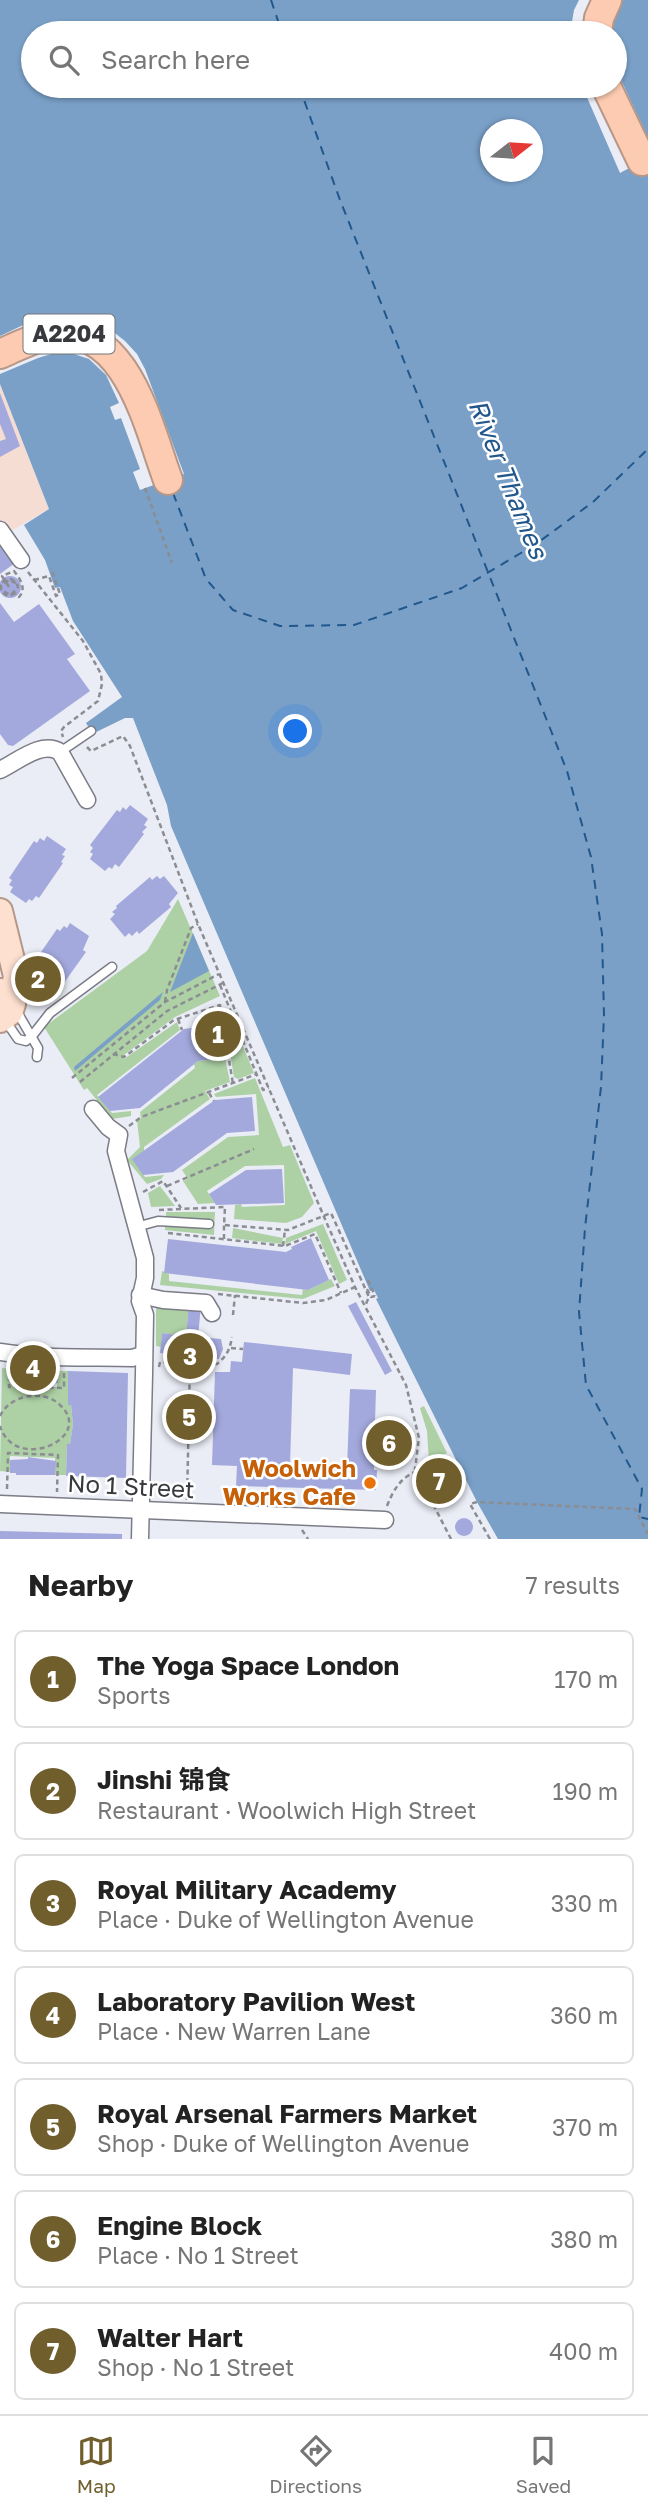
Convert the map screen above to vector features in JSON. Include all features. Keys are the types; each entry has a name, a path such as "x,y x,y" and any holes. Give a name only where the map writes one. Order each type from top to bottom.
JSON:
{"highway":[{"path":"584,21 590,0"},
{"path":"599,21 607,0"},
{"path":"612,98 642,161"},
{"name":"A2204","path":"0,354 41,337 62,333 86,337 109,352 133,388 156,484"}],"main road":[{"path":"0,911 16,976 6,1007"}],"street":[{"path":"0,530 24,566"},
{"path":"3,765 44,747 54,748 60,752 87,800"},
{"path":"93,1109 108,1127 119,1135 116,1151 146,1270 140,1295 145,1315 146,1346 143,1355 140,1539"},
{"path":"140,1295 163,1300 206,1303 212,1313"},
{"path":"0,1352 77,1360 132,1358 143,1355"},
{"name":"No 1 Street","path":"3,1505 385,1520"}],"lane":[{"path":"60,752 91,731"},
{"path":"6,1007 19,1039 26,1041 50,1013 112,967"},
{"path":"6,1007 33,1036 38,1048 37,1058"},
{"path":"136,1227 158,1221 209,1224"}],"path":[{"path":"156,484 172,563"},
{"path":"19,578 24,566"},
{"path":"24,566 83,641 101,674 98,701 64,727"},
{"path":"34,580 49,576 56,596 61,594 51,568"},
{"path":"9,587 2,576 14,571 23,586 19,597 15,593"},
{"path":"4,580 8,578 16,580 19,588 10,596 2,593 0,586 3,581 6,579 9,579 15,581 18,587 10,595 1,590 1,584 9,580 16,583"},
{"path":"91,751 118,737 125,738 263,1090 269,1088"},
{"path":"165,1002 191,928 198,924"},
{"path":"72,1078 165,1002 219,974"},
{"path":"200,984 204,992"},
{"path":"80,1082 167,1011 221,984"},
{"path":"221,984 355,1287 406,1385 419,1438 415,1469 451,1539"},
{"path":"104,1051 111,1056 124,1057 178,1018 220,1005 233,1084"},
{"path":"152,1013 157,1019"},
{"path":"178,1018 182,1030"},
{"path":"131,1030 136,1036"},
{"path":"135,1120 257,1074"},
{"path":"209,1093 214,1101"},
{"path":"167,1186 254,1149"},
{"path":"144,1192 163,1181 181,1208"},
{"path":"155,1210 225,1207 224,1240"},
{"path":"224,1225 285,1230 331,1213 365,1289 369,1300 365,1306"},
{"path":"285,1230 284,1246 287,1251"},
{"path":"162,1232 284,1246 316,1234 341,1293"},
{"path":"365,1289 368,1288 372,1297 374,1296 368,1280"},
{"path":"208,1293 303,1303 326,1300 355,1287"},
{"path":"233,1315 235,1296"},
{"path":"154,1370 159,1370 160,1362 218,1364 225,1358 232,1337"},
{"path":"230,1348 243,1349"},
{"path":"187,1514 190,1363"},
{"path":"9,1369 9,1387 64,1388 65,1371"},
{"path":"19,1387 19,1399"},
{"path":"50,1388 50,1399"},
{"path":"0,1416 7,1406 19,1399 34,1396 50,1399 66,1412 69,1425 66,1434 50,1446 31,1449 17,1445 4,1436 0,1426"},
{"path":"16,1454 17,1445"},
{"path":"50,1446 50,1455"},
{"path":"3,1505 8,1453 58,1455 56,1506"},
{"path":"385,1520 392,1493 402,1480 415,1469 446,1460"},
{"path":"490,1539 470,1504 477,1502 635,1509 648,1534"}],"shaded area":[{"path":"0,384 49,509 11,531 0,520"}],"green space":[{"path":"178,899 220,996 175,1017 124,1055 124,1059 177,1022 180,1030 97,1095 112,1113 131,1111 131,1116 112,1119 87,1088 84,1090 44,1027 147,951"},
{"path":"230,1015 254,1073 238,1079 234,1077 224,1017"},
{"path":"225,1058 230,1082 205,1091 210,1099 144,1147 144,1151 133,1159 145,1177 164,1175 161,1179 147,1184 127,1160 140,1147 137,1120 141,1119 140,1112 195,1068 194,1064 198,1061"},
{"path":"255,1078 283,1147 290,1145 314,1203 302,1217 286,1223 234,1219 235,1205 285,1205 284,1165 245,1166 207,1191 215,1203 198,1204 183,1181 188,1179 182,1170 228,1137 259,1135 256,1094 216,1097 214,1094"},
{"path":"160,1186 175,1206 151,1207 148,1193"},
{"path":"166,1212 215,1212 214,1235 165,1230 165,1226 208,1228 209,1220 166,1217"},
{"path":"323,1224 347,1280 339,1284 316,1231 285,1244 286,1238"},
{"path":"233,1228 283,1238 282,1244 232,1238"},
{"path":"162,1271 169,1274 169,1281 302,1295 303,1289 308,1290 331,1279 335,1286 303,1299 160,1285"},
{"path":"189,1305 186,1336 162,1333 161,1347 156,1346 156,1306 170,1309"},
{"path":"2,1368 12,1369 12,1386 57,1387 58,1371 68,1371 68,1404 71,1405 73,1424 70,1444 67,1445 66,1475 55,1475 55,1458 10,1456 10,1472 0,1471"},
{"path":"424,1406 447,1453 429,1462 427,1431 420,1408"}],"water":[{"name":"River Thames","path":"0,0 648,0 648,1539 498,1539 477,1502 376,1299 378,1298 374,1290 370,1291 171,826 167,805 133,718 125,718 88,736 91,731 86,723 122,697 73,621 60,587 55,588 45,560 24,525 49,509 0,384"},
{"path":"193,933 209,971 170,992"},
{"path":"163,992 160,1000 75,1071 74,1067"}],"pier":[{"path":"579,0 622,0 611,21 572,21"},
{"path":"627,93 648,138 648,158 620,173 587,98 627,98"},
{"path":"57,314 94,322 111,330 137,354 184,474 140,490 133,472 140,469 121,418 115,420 110,407 119,403 106,375 89,359 58,352 0,374 0,336 38,318"}],"building":[{"path":"0,393 20,446 0,457 0,441 6,439 0,424"},
{"path":"0,542 15,563 0,574"},
{"path":"10,576 18,579 21,587 18,595 10,598 2,595 -1,587 2,579"},
{"path":"0,603 14,622 39,604 75,654 67,659 90,691 13,746 8,745 0,734"},
{"path":"130,805 148,819 144,825 147,827 119,867 115,864 112,869 109,867 105,871 90,859 93,848 90,845 117,810 120,812 123,807 126,810"},
{"path":"47,836 66,849 62,855 65,856 61,862 63,863 39,898 36,896 26,903 10,892 13,887 9,885 12,880 9,878 34,841 37,843 40,838 44,841"},
{"path":"157,876 160,879 164,876 178,893 169,904 171,907 139,934 137,931 132,936 129,933 125,937 110,919 115,914 112,912 150,877 152,880"},
{"path":"70,923 89,936 83,950 86,952 61,987 59,985 55,990 52,988 49,993 30,979 33,974 30,972 34,967 32,965 57,929 60,931 64,926 67,928"},
{"path":"220,1024 225,1058 198,1061 140,1108 110,1111 98,1097 184,1029"},
{"path":"252,1097 255,1131 227,1133 173,1172 143,1175 132,1159 215,1100"},
{"path":"282,1169 284,1203 216,1205 209,1194 246,1170"},
{"path":"311,1238 329,1280 308,1290 164,1273 168,1239 286,1252"},
{"path":"356,1302 392,1371 385,1375 348,1306"},
{"path":"189,1304 201,1305 198,1337 221,1339 223,1349 219,1359 160,1353 162,1333 186,1336"},
{"path":"244,1342 352,1354 350,1375 293,1368 290,1466 347,1468 350,1389 376,1390 376,1490 236,1486 237,1466 212,1465 215,1372 230,1372 231,1361 242,1362"},
{"path":"18,1367 58,1370 58,1383 30,1386 12,1382 12,1369"},
{"path":"68,1371 128,1373 126,1478 66,1476 67,1444 70,1444 73,1424 71,1405 68,1405"},
{"path":"28,1457 56,1461 55,1475 10,1473 10,1460"},
{"path":"438,1472 444,1475 447,1481 444,1487 438,1490 432,1487 429,1481 432,1475"},
{"path":"464,1518 470,1521 473,1527 470,1533 464,1536 458,1533 455,1527 458,1521"},
{"path":"0,1531 122,1534 122,1539 0,1539"}],"ferry route":[{"path":"271,0 278,21"},
{"path":"303,98 340,200 567,771 591,857 602,934 604,1015 601,1087 585,1228 579,1312 586,1385 642,1489 639,1517 648,1519"},
{"path":"173,493 206,579 233,610 280,626 354,625 462,588 536,544 593,502 648,449"}],"place":[{"name":"Jinshi 锦食","path":"38,979"},
{"name":"The Yoga Space London","path":"218,1034"},
{"name":"Royal Military Academy","path":"190,1356"},
{"name":"Laboratory Pavilion West","path":"33,1368"},
{"name":"Royal Arsenal Farmers Market","path":"189,1417"},
{"name":"Engine Block","path":"389,1443"},
{"name":"Walter Hart","path":"439,1481"},
{"name":"Woolwich Works Cafe","path":"370,1483"}]}
